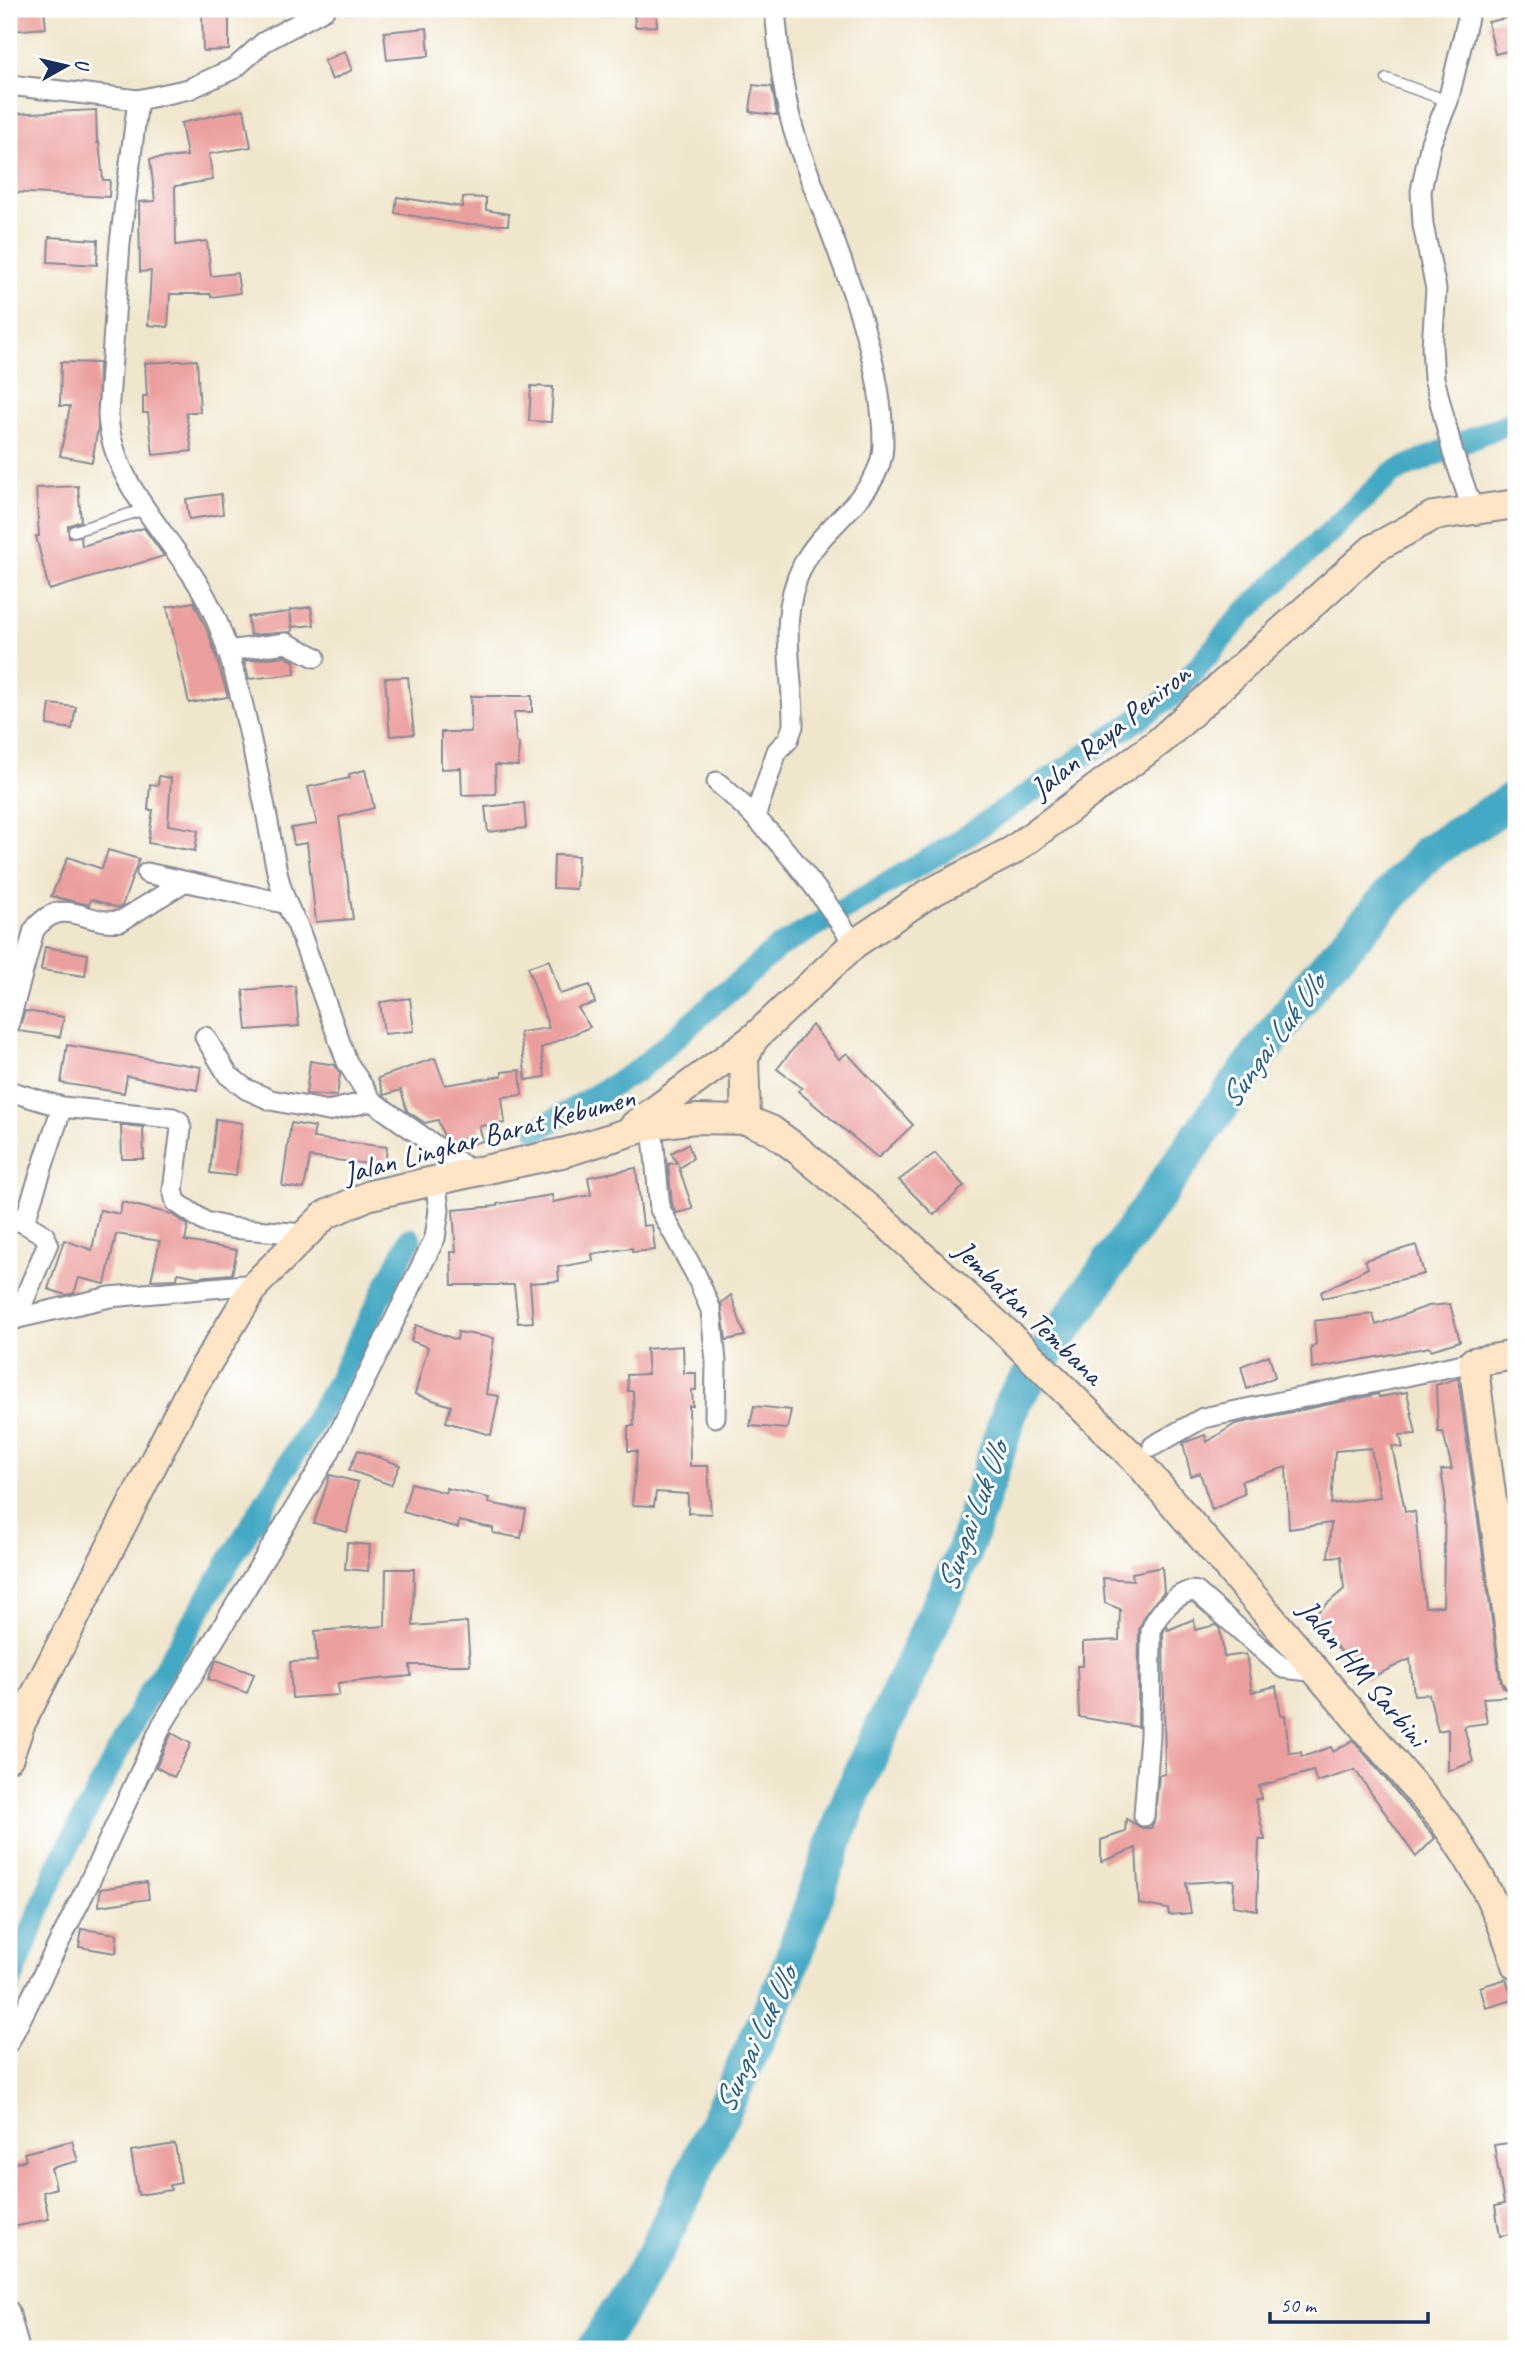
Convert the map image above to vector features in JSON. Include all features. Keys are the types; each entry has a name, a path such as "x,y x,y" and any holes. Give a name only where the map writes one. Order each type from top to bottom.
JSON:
{"main road":[{"name":"Jalan Raya Peniron","path":"620,1137 754,1038 854,944 928,894 1012,850 1160,741 1252,655 1373,549 1433,516 1516,504"},
{"path":"746,1121 744,1058 754,1038"},
{"name":"Jalan Lingkar Barat Kebumen","path":"9,1757 20,1725 184,1402 257,1284 325,1215 370,1195 404,1189 435,1178 520,1163 620,1137 652,1125 696,1119 746,1121 771,1130 789,1142 888,1226"},
{"name":"Jembatan Tembana","path":"888,1226 1010,1336 1122,1447"},
{"path":"1516,1355 1473,1362 1505,1515 1516,1676"},
{"name":"Jalan HM Sarbini","path":"1122,1447 1181,1510 1442,1819 1472,1859 1492,1901 1516,1965"}],"street":[{"path":"9,85 138,100 188,89 234,68 298,15 325,9"},
{"path":"756,814 777,751 788,740 793,726 786,623 794,586 815,544 869,486 879,467 883,446 878,399 864,334 839,254 797,141 780,63 775,9"},
{"path":"1471,9 1448,101 1431,142 1421,191 1423,225 1436,289 1436,320 1432,347 1441,411 1473,511"},
{"path":"138,100 120,243 108,415 109,438 118,461 212,609 227,651 263,797 284,903 297,924 347,1062 372,1101 471,1171"},
{"path":"227,651 286,643 315,657"},
{"path":"717,782 756,814 819,889 854,944"},
{"path":"147,873 284,903"},
{"path":"9,1023 34,930 44,918 59,912 121,921 184,882"},
{"path":"205,1037 228,1075 246,1089 271,1100 328,1111 372,1101"},
{"path":"9,1091 61,1107 179,1121 181,1129 173,1190 176,1202 205,1222 231,1228 304,1234"},
{"path":"12,1320 48,1243 44,1235 16,1220 61,1107"},
{"path":"652,1125 660,1209 696,1275 711,1310 716,1362 715,1416"},
{"path":"9,2042 87,1887 162,1725 329,1453 439,1224 435,1178"},
{"path":"12,1320 110,1297 257,1284"},
{"path":"1153,1446 1203,1418 1473,1362"},
{"path":"1144,1816 1150,1735 1151,1631 1155,1620 1179,1597 1188,1591 1197,1592 1283,1668 1318,1672"},
{"path":"9,2311 19,2349"}],"lane":[{"path":"1387,79 1448,101"},
{"path":"74,531 147,509"}],"building":[{"path":"9,9 44,9 46,28 11,31"},
{"path":"202,9 229,9 229,50 203,51"},
{"path":"634,9 656,9 657,26 635,27"},
{"path":"1516,16 1516,49 1495,54 1488,22"},
{"path":"427,28 429,56 387,60 384,32"},
{"path":"345,51 352,70 332,80 324,61"},
{"path":"753,85 772,87 777,115 750,112"},
{"path":"244,109 251,147 209,154 213,180 175,186 176,245 207,241 211,276 237,273 240,293 211,297 210,294 170,294 168,327 148,325 151,271 140,272 139,202 155,201 150,159 187,156 181,123"},
{"path":"96,110 97,143 99,142 103,180 110,180 109,197 9,192 9,114"},
{"path":"397,197 462,207 463,197 486,198 486,210 509,214 508,225 461,224 395,213"},
{"path":"49,237 98,240 97,265 48,262"},
{"path":"197,360 200,412 186,412 192,451 153,455 148,413 143,413 143,396 147,396 145,363"},
{"path":"61,362 99,363 98,428 92,462 60,456 70,406 60,406"},
{"path":"531,386 553,387 551,422 529,421"},
{"path":"78,486 81,521 68,526 69,537 81,536 82,546 144,528 164,556 49,590 36,536 39,536 36,488"},
{"path":"221,494 223,514 189,519 186,499"},
{"path":"194,602 210,637 228,697 189,703 167,607"},
{"path":"311,607 314,625 292,627 290,610"},
{"path":"290,612 292,632 250,635 248,617"},
{"path":"284,656 294,661 295,674 249,679 244,661"},
{"path":"408,677 414,734 390,736 385,678"},
{"path":"471,696 532,696 532,712 514,712 516,742 519,743 518,766 495,765 496,794 462,795 461,768 441,769 441,732 471,732"},
{"path":"50,704 76,707 72,729 47,725"},
{"path":"365,770 374,808 339,817 353,919 316,922 307,843 294,845 291,828 317,824 308,787 350,778 349,774"},
{"path":"159,776 171,778 168,825 198,830 195,851 148,843 153,810 148,810 150,784 158,785"},
{"path":"524,803 526,828 488,832 485,807"},
{"path":"108,850 139,859 122,906 118,908 91,899 89,905 51,896 68,857 102,869"},
{"path":"554,855 578,856 576,889 553,888"},
{"path":"45,947 88,954 85,976 41,970"},
{"path":"549,960 560,994 590,985 595,1003 578,1008 590,1027 541,1048 545,1077 526,1080 520,1032 549,1028 528,967"},
{"path":"295,986 299,1026 247,1030 243,990"},
{"path":"410,998 414,1031 384,1034 380,1002"},
{"path":"25,1011 64,1017 60,1037 18,1031"},
{"path":"812,1025 839,1059 847,1053 913,1125 878,1158 798,1091 802,1088 777,1069"},
{"path":"67,1045 201,1067 197,1090 127,1076 124,1093 61,1083"},
{"path":"435,1058 445,1085 502,1076 502,1072 520,1070 522,1095 502,1097 505,1123 479,1126 483,1141 458,1147 444,1137 438,1120 425,1123 407,1111 401,1090 384,1095 378,1078"},
{"path":"310,1061 335,1065 340,1074 337,1096 306,1094"},
{"path":"216,1119 242,1123 236,1176 210,1173"},
{"path":"291,1123 315,1127 313,1138 387,1147 385,1166 310,1157 304,1189 282,1186"},
{"path":"121,1125 143,1127 144,1159 122,1159"},
{"path":"688,1144 693,1158 680,1168 678,1165 693,1209 676,1213 672,1204 668,1164 677,1163 671,1153"},
{"path":"935,1153 964,1186 934,1215 899,1180"},
{"path":"636,1168 643,1226 652,1225 655,1250 632,1252 632,1248 592,1254 593,1261 558,1267 559,1281 530,1283 533,1322 518,1323 514,1285 452,1285 451,1252 456,1252 453,1210 497,1206 552,1195 553,1202 591,1195 588,1177"},
{"path":"122,1202 171,1214 188,1225 185,1241 237,1250 232,1274 198,1277 178,1273 177,1279 151,1280 160,1241 116,1234 105,1284 79,1278 74,1293 66,1295 48,1289 64,1240 92,1250 100,1210 120,1214"},
{"path":"1416,1245 1424,1274 1323,1298 1321,1292 1368,1268 1365,1260"},
{"path":"731,1295 745,1336 726,1340 721,1303"},
{"path":"1450,1304 1460,1341 1431,1350 1430,1347 1312,1369 1311,1347 1316,1344 1314,1321 1373,1314 1376,1325 1428,1306"},
{"path":"416,1325 457,1340 458,1332 494,1338 486,1394 499,1396 491,1435 446,1422 451,1406 415,1394 428,1347 411,1341"},
{"path":"683,1346 684,1373 696,1373 696,1390 692,1390 693,1406 689,1406 690,1466 708,1466 711,1514 688,1513 688,1494 656,1492 654,1506 632,1505 637,1451 628,1451 628,1426 634,1426 633,1391 628,1391 627,1375 648,1374 646,1349"},
{"path":"1269,1355 1275,1377 1247,1389 1241,1366"},
{"path":"1458,1378 1500,1678 1503,1687 1516,1696 1483,1698 1487,1723 1464,1726 1473,1762 1448,1771 1448,1729 1438,1731 1429,1694 1414,1695 1410,1659 1366,1680 1311,1618 1344,1589 1341,1556 1328,1557 1331,1523 1289,1529 1286,1467 1241,1481 1245,1493 1212,1510 1200,1473 1191,1476 1183,1443 1205,1435 1207,1442 1235,1424 1378,1394 1379,1397 1407,1392 1416,1434 1400,1435 1403,1448 1392,1446 1405,1511 1415,1512 1425,1607 1443,1606 1445,1495 1441,1470 1452,1469 1443,1432 1438,1432 1436,1385","holes":["1371,1448 1380,1497 1331,1504 1335,1451"]},
{"path":"754,1406 791,1410 787,1429 750,1426"},
{"path":"358,1450 400,1465 391,1485 349,1470"},
{"path":"330,1475 358,1482 347,1532 314,1523"},
{"path":"411,1483 446,1493 446,1488 489,1498 488,1503 526,1510 521,1538 493,1533 493,1528 459,1521 458,1528 403,1512"},
{"path":"347,1543 370,1545 368,1571 345,1569"},
{"path":"1162,1567 1164,1592 1147,1611 1139,1630 1138,1727 1079,1717 1077,1666 1083,1666 1083,1642 1119,1640 1120,1609 1105,1603 1103,1578 1133,1580 1132,1573"},
{"path":"386,1569 414,1569 413,1626 467,1622 470,1665 410,1665 411,1676 338,1683 339,1695 292,1698 290,1662 317,1661 315,1631 385,1626"},
{"path":"1194,1619 1195,1630 1216,1625 1220,1629 1224,1657 1246,1654 1252,1692 1276,1686 1281,1716 1285,1715 1289,1753 1301,1752 1302,1757 1331,1747 1333,1752 1353,1740 1435,1838 1416,1857 1355,1770 1317,1782 1313,1771 1259,1786 1261,1799 1255,1799 1265,1840 1259,1840 1257,1910 1233,1906 1234,1880 1186,1883 1191,1913 1169,1915 1168,1909 1139,1904 1136,1848 1101,1862 1101,1840 1125,1832 1126,1819 1142,1828 1151,1828 1154,1822 1159,1775 1165,1774 1163,1633 1167,1625 1168,1630"},
{"path":"216,1660 254,1674 247,1693 208,1679"},
{"path":"172,1733 191,1744 174,1777 156,1767"},
{"path":"147,1882 149,1899 99,1906 100,1889"},
{"path":"82,1929 117,1934 116,1953 79,1947"},
{"path":"1506,1979 1513,2000 1486,2008 1480,1987"},
{"path":"72,2141 78,2161 51,2168 56,2188 43,2192 49,2219 9,2228 9,2165 26,2160 24,2153"},
{"path":"1516,2142 1516,2233 1500,2236 1495,2206 1504,2204 1494,2145"},
{"path":"175,2144 181,2183 170,2185 171,2190 138,2195 131,2151"}],"waterway":[{"path":"537,1130 637,1071 776,949 953,845 1175,694 1242,615 1392,473 1516,420"},
{"name":"Sungai Luk Ulo","path":"595,2349 656,2252 785,1980 853,1792 963,1555 1013,1401 1199,1136 1312,983 1429,852 1516,798"},
{"path":"9,1986 57,1868 144,1702 335,1387 410,1239"}]}
